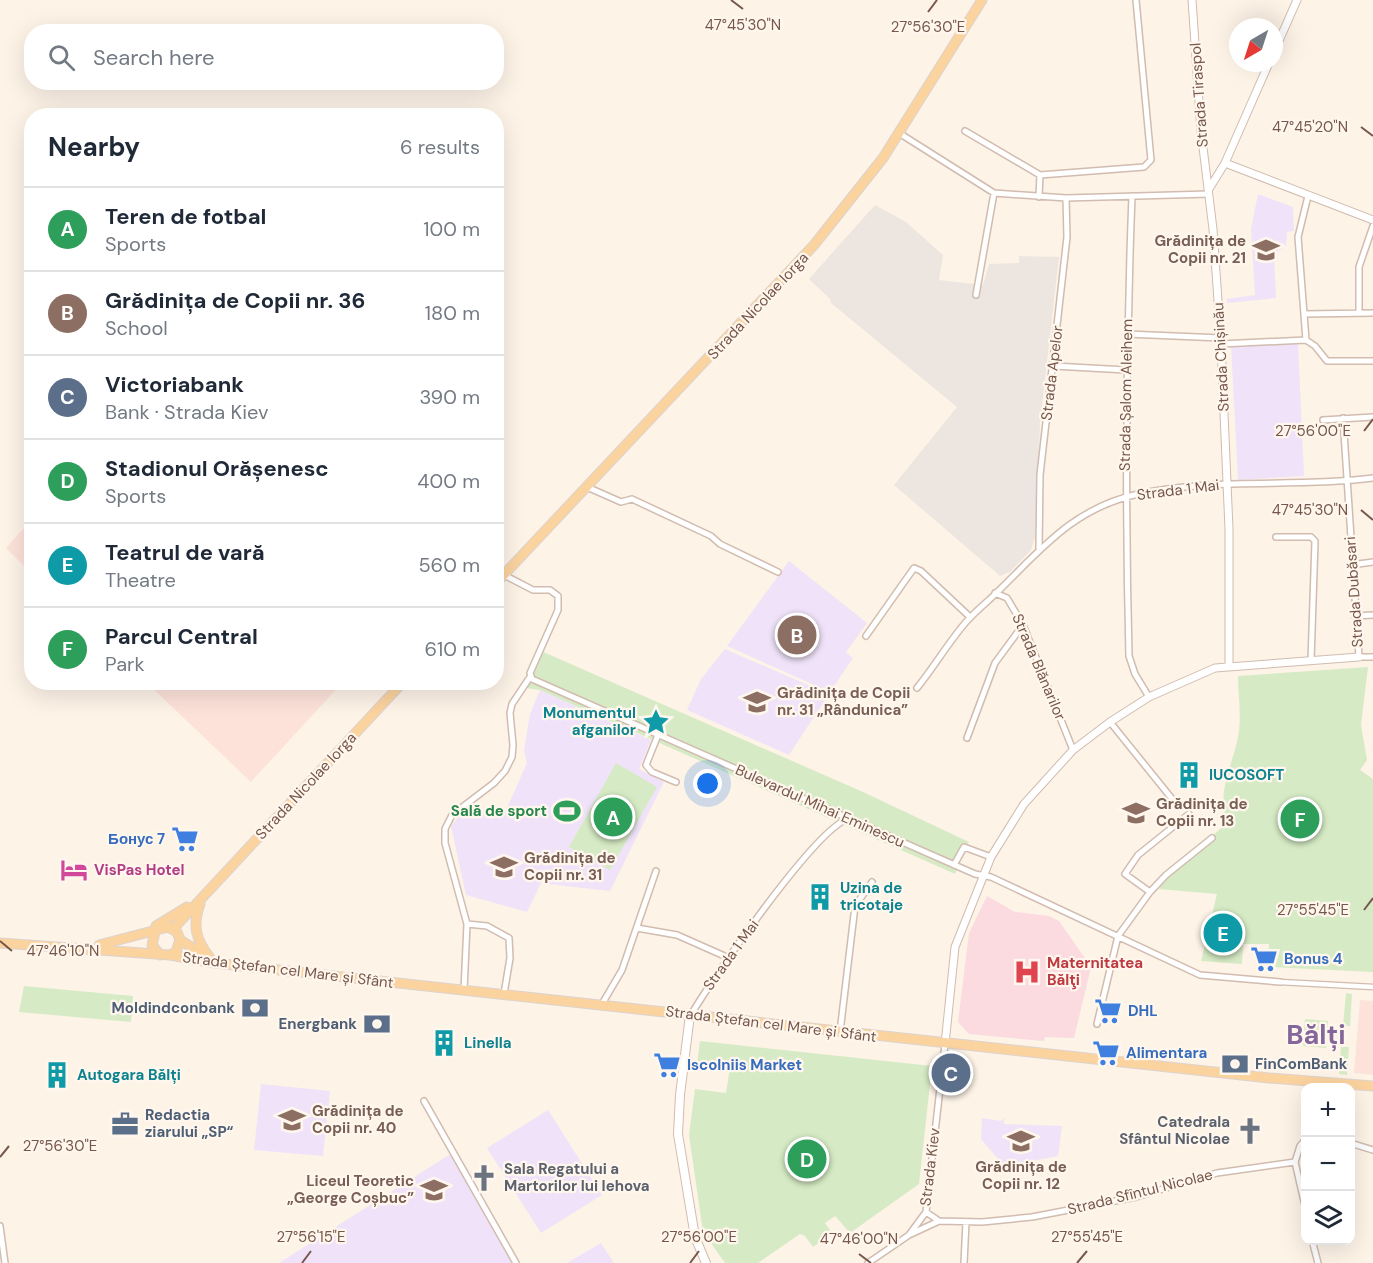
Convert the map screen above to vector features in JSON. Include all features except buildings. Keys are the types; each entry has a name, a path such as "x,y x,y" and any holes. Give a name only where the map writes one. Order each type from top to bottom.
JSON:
{"main road":[{"name":"Strada Nicolae Iorga","path":"504,575 814,245 864,184 900,133 982,0"},
{"name":"Strada Nicolae Iorga","path":"176,934 198,902 396,690"},
{"path":"113,943 156,926 198,902"},
{"path":"198,902 195,920 196,933 212,961"},
{"path":"85,948 155,932 163,927 212,961"},
{"path":"155,932 152,945 165,955 176,952 176,934"},
{"name":"Strada Ștefan cel Mare și Sfânt","path":"0,944 165,955 945,1044 1269,1078 1373,1086"},
{"name":"Strada 1 Mai","path":"690,1015 680,1095 678,1134 695,1237 706,1263"}],"street":[{"path":"965,131 1040,175 1144,167 1151,160 1136,0"},
{"name":"Strada Tiraspol","path":"1192,0 1201,131 1209,192"},
{"path":"1283,32 1297,0"},
{"path":"900,133 994,194 1066,198 1209,192 1225,163 1265,72"},
{"path":"1225,163 1373,220"},
{"path":"1039,197 1040,175"},
{"name":"Strada Chișinău","path":"1209,192 1221,341 1228,484 1229,666"},
{"path":"976,295 994,194"},
{"name":"Strada Șalom Aleihem","path":"1132,196 1126,334 1125,498 1129,656 1135,674 1149,697"},
{"path":"1306,340 1298,237 1308,196"},
{"name":"Strada Apelor","path":"1039,549 1040,475 1067,237 1066,198"},
{"path":"1359,313 1359,267 1373,226"},
{"path":"1304,314 1373,313"},
{"path":"1126,334 1221,341 1306,340 1315,346 1326,361 1373,361"},
{"path":"1053,366 1126,370"},
{"path":"1323,420 1373,417"},
{"name":"Strada Dubăsari","path":"1343,418 1351,565 1359,657"},
{"name":"Strada 1 Mai","path":"917,688 970,617 1039,549 1075,521 1125,498 1165,490 1228,484 1346,482 1373,478"},
{"path":"587,487 621,502 635,501 711,536 720,544 778,572"},
{"path":"1276,537 1311,537 1315,541 1311,661"},
{"path":"1351,565 1373,562"},
{"path":"866,636 904,579 915,568 970,617"},
{"path":"464,990 467,924 445,843 445,829 452,815 494,783 505,771 512,757 510,713 512,704 530,677 558,610 558,596 550,590 537,591 524,587 504,575"},
{"name":"Strada Blănarilor","path":"995,593 1007,598 1023,625 1073,750"},
{"path":"1355,616 1373,615"},
{"path":"967,738 995,663 1023,625"},
{"path":"945,1044 956,947 984,874 1024,804 1073,750 1110,722 1149,697 1202,673 1229,666 1373,657"},
{"name":"Bulevardul Mihai Eminescu","path":"530,677 954,865 975,874 984,874 1206,978 1280,982"},
{"path":"1110,722 1173,800"},
{"path":"658,735 646,765 652,772 676,782"},
{"path":"1150,892 1125,874 1138,855 1189,814"},
{"name":"Strada 1 Mai","path":"690,1015 729,958 803,860 837,825 848,819"},
{"path":"1096,1024 1118,936 1150,892 1166,875 1212,838"},
{"path":"954,865 964,847 992,857"},
{"path":"602,1004 622,970 656,872"},
{"path":"840,1032 855,906 872,882"},
{"path":"467,924 487,926 509,938 511,952 504,994"},
{"path":"637,928 677,935 729,958"},
{"path":"1280,982 1373,987"},
{"name":"Strada Kiev","path":"868,1263 909,1235 926,1212 945,1044"},
{"path":"424,1101 516,1263"},
{"path":"1301,1145 1295,1162 1301,1191"},
{"path":"1355,1145 1373,1150"},
{"name":"Strada Sfîntul Nicolae","path":"939,1221 966,1222 1032,1217 1136,1197 1217,1173 1295,1162"},
{"path":"926,1212 939,1221"},
{"path":"909,1235 939,1221"},
{"path":"964,1263 966,1222"},
{"path":"0,1226 5,1263"},
{"path":"1313,1245 1317,1263"}],"shaded area":[{"name":"Grădinița de Copii nr. 21","path":"1258,194 1293,207 1294,231 1287,232 1286,246 1274,254 1276,298 1227,303 1227,299 1255,295 1251,229"},
{"path":"875,205 906,222 943,255 939,280 983,285 989,264 1019,263 1019,256 1059,257 1040,423 1036,534 1031,550 1010,572 1000,576 894,485 957,407 831,303 830,299 809,279"},
{"path":"1298,342 1304,476 1238,480 1231,345"},
{"path":"24,528 24,566 6,548"},
{"path":"789,561 867,623 846,652 853,658 830,692 727,646"},
{"name":"Grădinița de Copii nr. 31 „Rândunica”","path":"725,649 829,694 789,755 687,710 701,679"},
{"path":"154,690 336,690 251,782"},
{"path":"540,690 651,740 639,769 664,782 610,891 548,884 542,881 527,912 466,895 451,826 462,813 474,806 503,817 527,763 524,750 530,714"},
{"name":"Maternitatea Bălţi","path":"987,896 1015,912 1049,916 1059,921 1091,967 1074,1038 1045,1037 1044,1041 969,1034 958,1022 969,933"},
{"path":"1360,1000 1373,1001 1373,1075 1354,1073"},
{"name":"Grădinița de Copii nr. 40","path":"261,1084 330,1091 323,1156 254,1150"},
{"path":"548,1110 602,1195 541,1233 487,1148"},
{"name":"Grădinița de Copii nr. 12","path":"982,1118 1001,1121 1004,1118 1004,1124 1062,1126 1058,1156 1004,1166 981,1139"},
{"name":"Liceul Teoretic „George Coșbuc”","path":"452,1153 516,1263 279,1263"},
{"path":"601,1243 614,1263 567,1263"}],"green space":[{"path":"541,651 863,792 969,842 955,874 540,690 526,688"},
{"path":"1368,667 1361,725 1367,760 1360,770 1373,779 1373,972 1268,967 1269,944 1243,944 1242,964 1201,961 1217,894 1159,889 1163,879 1228,822 1223,801 1239,730 1238,676"},
{"path":"616,763 657,787 610,870 569,847"},
{"path":"24,986 133,996 131,1022 19,1012"},
{"path":"1346,993 1352,994 1350,1026 1343,1026"},
{"path":"1305,1019 1328,1021 1326,1048 1303,1046"},
{"path":"700,1041 932,1066 919,1184 850,1233 835,1216 825,1223 832,1233 813,1247 805,1236 800,1234 758,1263 725,1263 703,1232 689,1135 695,1089 726,1093 730,1068 697,1064"},
{"path":"1341,1047 1349,1047 1347,1075 1339,1074"}],"place":[{"name":"Grădinița de Copii nr. 21","path":"1266,250"},
{"name":"Grădinița de Copii nr. 36","path":"797,635"},
{"name":"Grădinița de Copii nr. 31 „Rândunica”","path":"757,702"},
{"name":"Monumentul afganilor","path":"656,722"},
{"name":"IUCOSOFT","path":"1189,775"},
{"name":"Sală de sport","path":"567,811"},
{"name":"Grădinița de Copii nr. 13","path":"1136,813"},
{"name":"Teren de fotbal","path":"613,817"},
{"name":"Parcul Central","path":"1300,819"},
{"name":"Бонус 7","path":"185,839"},
{"name":"Grădinița de Copii nr. 31","path":"504,867"},
{"name":"VisPas Hotel","path":"74,870"},
{"name":"Uzina de tricotaje","path":"820,897"},
{"name":"Teatrul de vară","path":"1223,933"},
{"name":"Bonus 4","path":"1264,959"},
{"name":"Maternitatea Bălţi","path":"1027,972"},
{"name":"Moldindconbank","path":"255,1008"},
{"name":"DHL","path":"1108,1011"},
{"name":"Energbank","path":"377,1024"},
{"name":"Linella","path":"444,1043"},
{"name":"Alimentara","path":"1106,1053"},
{"name":"FinComBank","path":"1235,1064"},
{"name":"Iscolniis Market","path":"667,1065"},
{"name":"Victoriabank","path":"951,1073"},
{"name":"Autogara Bălți","path":"57,1075"},
{"name":"Grădinița de Copii nr. 40","path":"292,1120"},
{"name":"Redactia ziarului „SP“","path":"125,1124"},
{"name":"Catedrala Sfântul Nicolae","path":"1250,1131"},
{"name":"Grădinița de Copii nr. 12","path":"1021,1141"},
{"name":"Stadionul Orășenesc","path":"807,1159"},
{"name":"Sala Regatului a Martorilor lui Iehova","path":"484,1178"},
{"name":"Liceul Teoretic „George Coșbuc”","path":"434,1190"}],"district":[{"name":"Bălți","path":"1316,1034"}]}
